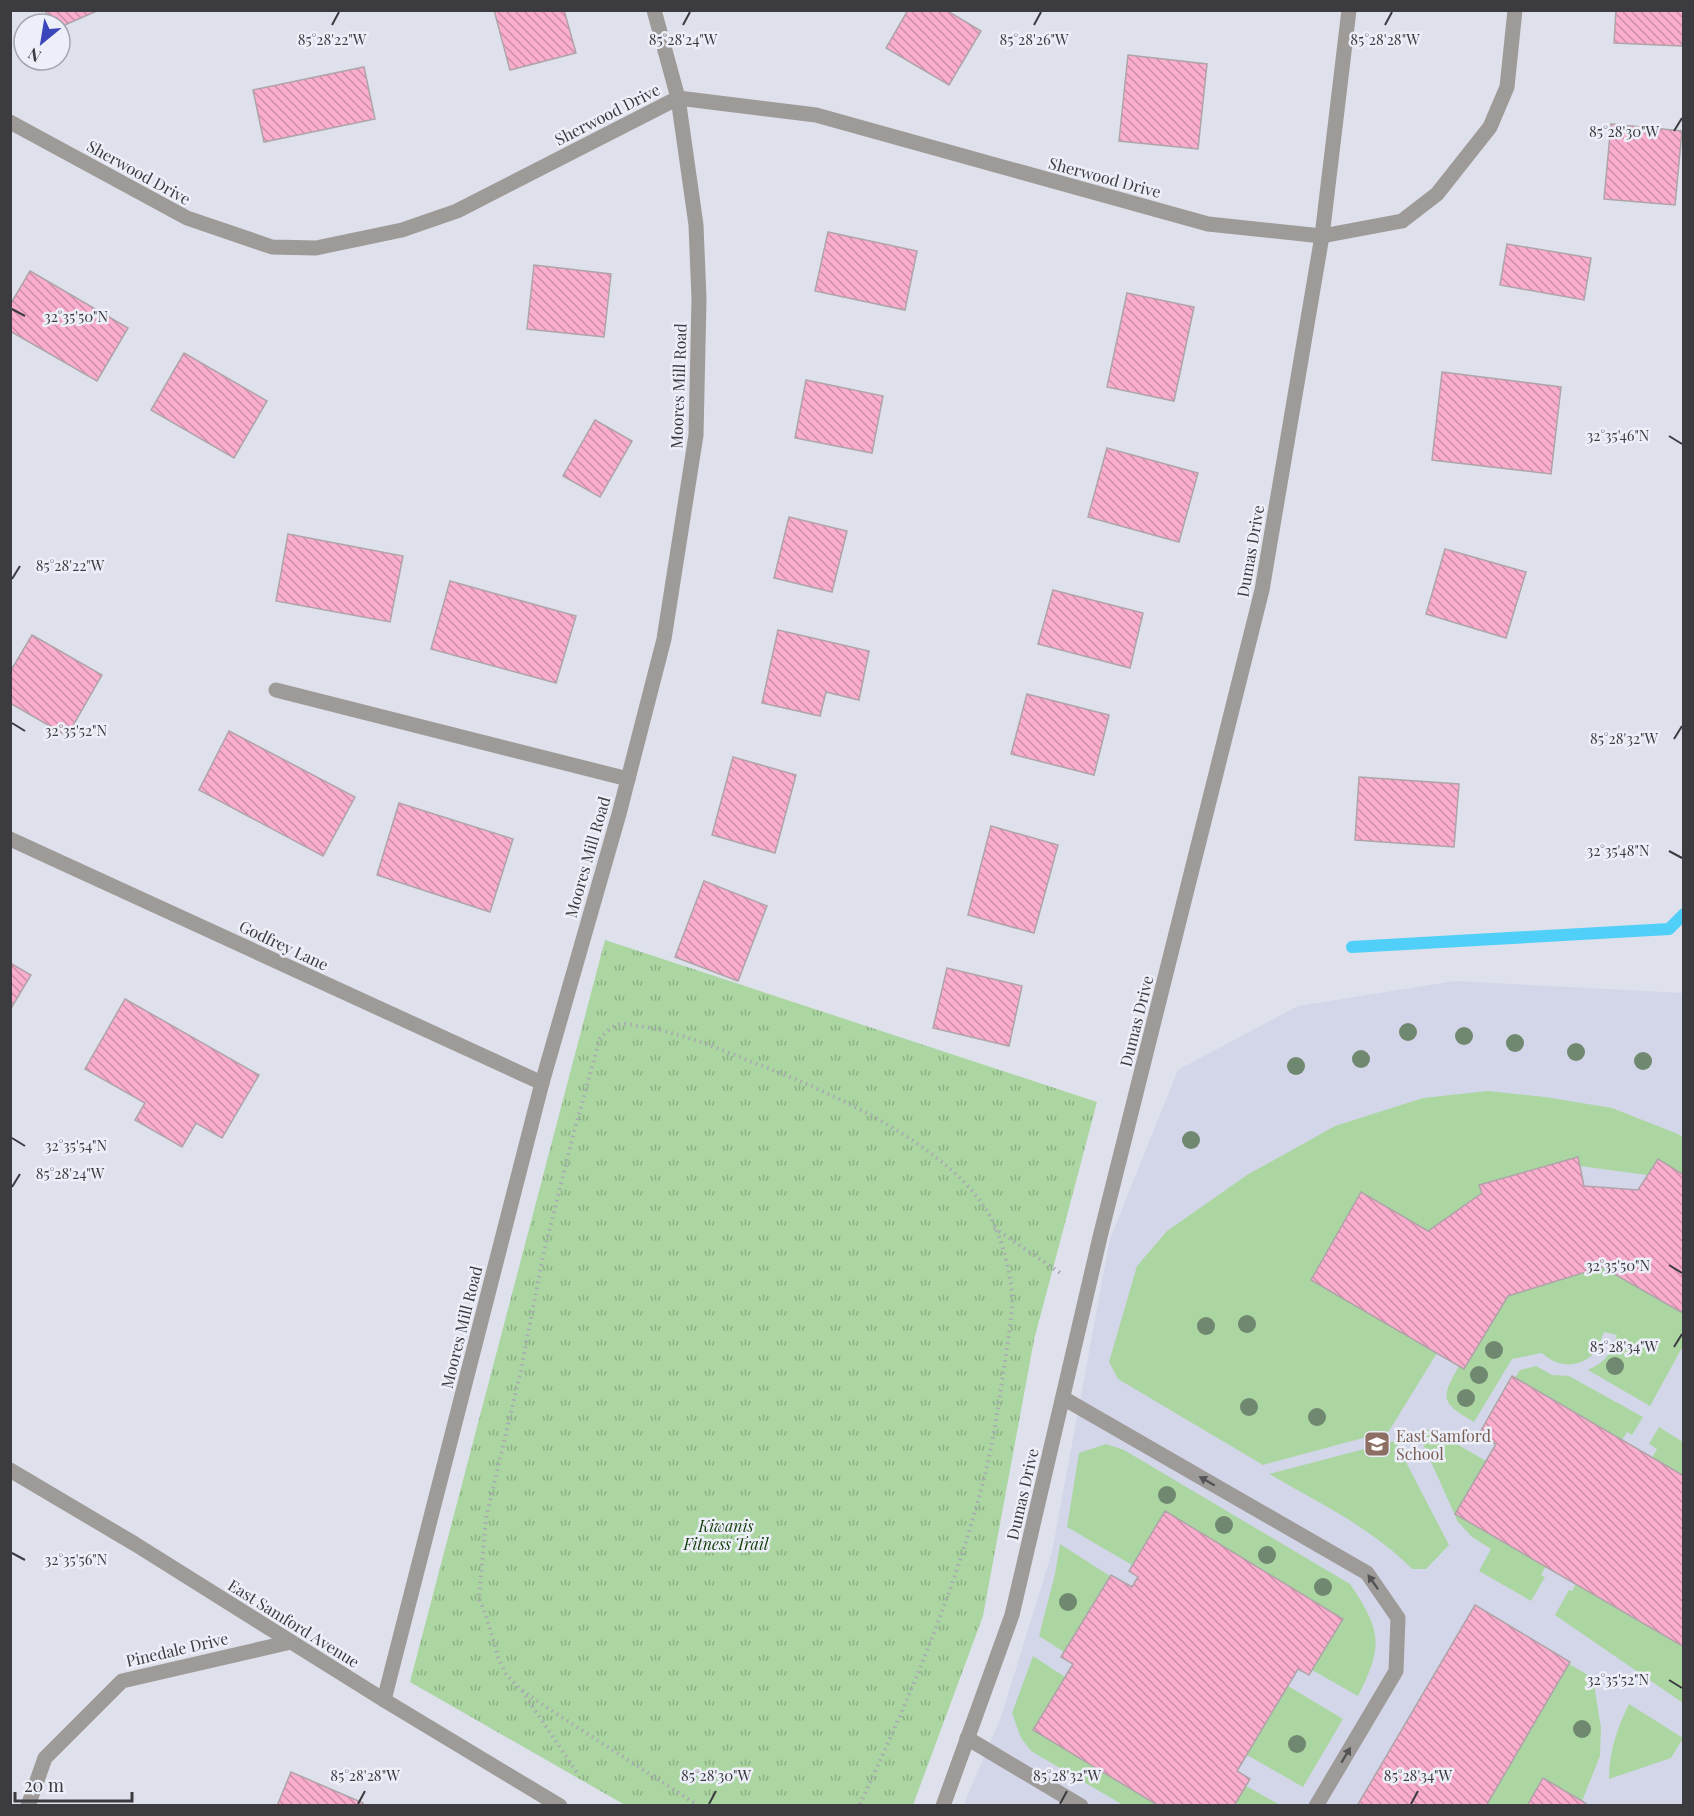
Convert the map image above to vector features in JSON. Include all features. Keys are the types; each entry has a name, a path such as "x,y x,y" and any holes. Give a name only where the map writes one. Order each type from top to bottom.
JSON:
{"street":[{"name":"Moores Mill Road","path":"384,1700 542,1083 628,779 664,639 696,435 699,299 696,225 678,98 654,10"},
{"name":"Dumas Drive","path":"943,1806 1012,1615 1087,1292 1262,590 1322,236 1349,10"},
{"path":"1322,236 1402,221 1437,194 1490,127 1508,87 1515,10"},
{"name":"Sherwood Drive","path":"10,122 187,219 272,248 316,248 402,230 457,211 678,98 816,115 1208,224 1322,236"},
{"path":"276,690 628,779"},
{"name":"Godfrey Lane","path":"10,839 542,1083"},
{"path":"1063,1398 1367,1573 1398,1618 1396,1671 1316,1806"},
{"name":"East Samford Avenue","path":"10,1470 135,1544 384,1700 560,1806"},
{"name":"Pinedale Drive","path":"28,1806 45,1758 122,1681 291,1642"},
{"path":"967,1738 1081,1806"}],"path":[{"path":"578,1774 519,1688 506,1674 498,1657 479,1598 486,1518 521,1370 546,1245 600,1038 621,1023 662,1029 812,1086 912,1141 946,1165 970,1186 991,1218 1011,1279 1013,1303 998,1406 981,1488 928,1649 859,1806"},
{"path":"994,1228 1087,1292"},
{"path":"519,1688 699,1806"}],"shaded area":[{"name":"East Samford School","path":"1455,981 1683,993 1683,1805 963,1806 1001,1717 1052,1552 1110,1239 1178,1070 1298,1006"}],"green space":[{"name":"Kiwanis Fitness Trail","path":"605,940 1097,1102 1034,1340 983,1616 913,1805 625,1805 410,1682"},
{"path":"1488,1091 1612,1108 1678,1134 1683,1137 1683,1175 1658,1159 1647,1175 1580,1166 1578,1157 1479,1185 1482,1193 1428,1231 1361,1192 1311,1280 1437,1353 1389,1431 1263,1465 1118,1379 1109,1362 1137,1266 1167,1231 1247,1175 1335,1126 1423,1098"},
{"path":"1602,1267 1681,1312 1683,1308 1683,1346 1650,1406 1588,1370 1604,1360 1617,1335 1604,1332 1595,1352 1581,1362 1561,1363 1542,1353 1512,1359 1474,1422 1450,1405 1447,1393 1453,1377 1459,1366 1464,1368 1508,1296"},
{"path":"1536,1366 1552,1375 1569,1376 1643,1417 1632,1435 1627,1432 1622,1440 1515,1378 1520,1370"},
{"path":"1659,1427 1683,1442 1683,1476 1652,1458 1657,1449 1649,1444"},
{"path":"1431,1429 1486,1461 1457,1511 1546,1566 1541,1575 1545,1577 1531,1601 1479,1571 1491,1549 1472,1537 1458,1522 1418,1433"},
{"path":"1395,1441 1449,1545 1426,1569 1412,1569 1380,1541 1362,1529 1269,1474"},
{"path":"1106,1444 1124,1450 1350,1584 1368,1614 1375,1638 1372,1663 1358,1696 1312,1670 1342,1619 1165,1512 1132,1565 1067,1527 1079,1453"},
{"path":"1060,1544 1110,1576 1064,1652 1039,1636 1055,1574"},
{"path":"1576,1584 1683,1647 1683,1703 1555,1615 1569,1590 1572,1591"},
{"path":"1033,1656 1065,1677 1034,1729 1159,1805 1123,1805 1031,1751 1021,1738 1012,1713"},
{"path":"1569,1664 1593,1678 1601,1728 1600,1756 1582,1801 1543,1779 1527,1805 1486,1806"},
{"path":"1288,1686 1343,1719 1303,1787 1247,1755"},
{"path":"1629,1704 1683,1738 1671,1758 1609,1779 1610,1759 1615,1740"},
{"path":"1246,1786 1280,1805 1234,1805"}],"building":[{"path":"45,10 99,10 72,22 72,12 46,12"},
{"path":"494,10 564,10 576,53 510,70"},
{"path":"908,10 946,10 981,31 949,85 886,48"},
{"path":"1616,10 1684,10 1682,46 1614,43"},
{"path":"1128,55 1207,64 1198,149 1119,141"},
{"path":"364,67 375,119 264,142 253,90"},
{"path":"1611,124 1682,131 1675,205 1604,199"},
{"path":"828,232 917,251 905,310 815,291"},
{"path":"1507,244 1591,258 1584,300 1500,285"},
{"path":"534,265 611,274 604,337 527,329"},
{"path":"30,271 128,328 97,381 10,331 10,305"},
{"path":"1127,293 1194,307 1174,401 1107,387"},
{"path":"184,353 267,401 234,458 151,410"},
{"path":"1442,372 1561,387 1551,474 1432,460"},
{"path":"806,380 883,396 872,453 795,438"},
{"path":"595,420 632,441 600,497 563,476"},
{"path":"1107,448 1198,473 1179,542 1088,517"},
{"path":"789,517 847,531 832,592 774,578"},
{"path":"288,534 403,556 390,622 276,601"},
{"path":"1445,549 1526,572 1506,638 1426,614"},
{"path":"450,581 576,616 556,683 431,649"},
{"path":"1053,590 1143,613 1130,668 1038,644"},
{"path":"778,630 869,651 859,700 826,692 820,716 762,703"},
{"path":"32,635 102,675 67,736 10,703 10,672"},
{"path":"1027,694 1109,715 1094,775 1011,754"},
{"path":"229,731 355,797 323,856 199,790"},
{"path":"733,757 796,775 775,853 712,835"},
{"path":"1359,777 1459,784 1454,847 1355,840"},
{"path":"399,803 513,839 490,912 377,875"},
{"path":"991,826 1058,845 1034,933 968,915"},
{"path":"704,881 767,906 738,981 675,957"},
{"path":"10,963 31,975 10,1010"},
{"path":"947,968 1022,986 1009,1046 933,1028"},
{"path":"125,999 259,1075 222,1138 196,1123 182,1147 135,1120 145,1103 85,1069"},
{"path":"1578,1157 1584,1186 1638,1190 1658,1159 1684,1175 1684,1309 1681,1312 1602,1267 1508,1296 1464,1369 1311,1280 1361,1192 1428,1231 1482,1193 1479,1185"},
{"path":"1512,1376 1684,1476 1684,1647 1455,1514 1496,1444 1479,1434"},
{"path":"1165,1511 1343,1619 1309,1675 1298,1669 1237,1771 1250,1779 1234,1806 1159,1806 1033,1730 1073,1664 1061,1657 1064,1652 1111,1575 1132,1587 1138,1577 1129,1571"},
{"path":"1475,1605 1570,1662 1486,1806 1357,1806"},
{"path":"291,1772 363,1803 362,1806 277,1806"},
{"path":"1543,1778 1582,1801 1589,1806 1527,1806"}],"waterway":[{"path":"1352,947 1669,929 1684,914"}],"place":[{"name":"East Samford School","path":"1377,1444"}]}
